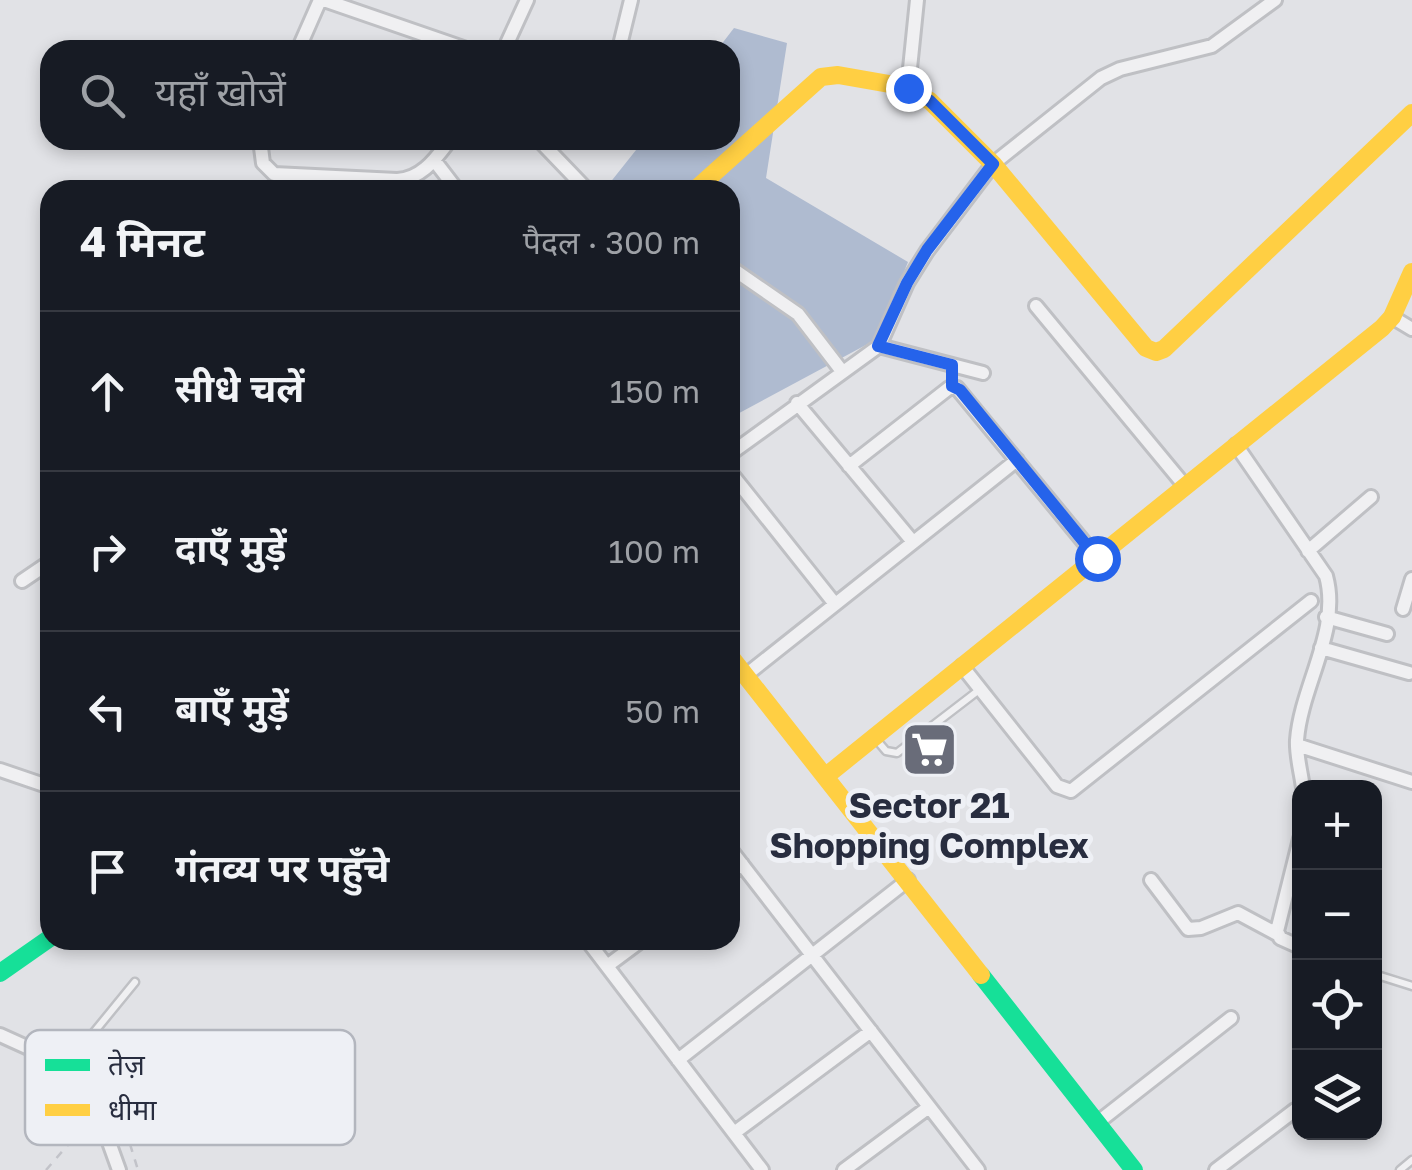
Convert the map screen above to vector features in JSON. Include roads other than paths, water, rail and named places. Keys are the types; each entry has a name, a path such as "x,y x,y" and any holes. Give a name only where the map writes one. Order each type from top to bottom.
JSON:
{"street":[{"path":"303,40 322,0 440,40"},
{"path":"509,40 527,0"},
{"path":"621,40 631,0"},
{"path":"908,88 917,0"},
{"path":"740,446 878,346 927,250 993,164 1101,78 1120,69 1212,46 1275,0"},
{"path":"706,180 822,78 856,77 908,88 930,101 993,164 1146,348 1156,352 1164,349 1412,113"},
{"path":"261,150 262,163 274,174 406,180 424,171 442,150"},
{"path":"549,150 577,180"},
{"path":"434,160 450,180"},
{"path":"826,776 1392,316 1412,272"},
{"path":"740,274 798,314 841,370"},
{"path":"1036,306 1186,486"},
{"path":"1392,316 1412,329"},
{"path":"878,346 982,373"},
{"path":"952,365 952,386"},
{"path":"952,386 960,390 1097,558"},
{"path":"849,466 952,386"},
{"path":"797,403 913,542"},
{"path":"1236,445 1326,576 1330,594 1297,745 1302,780"},
{"path":"746,675 1017,460"},
{"path":"740,485 835,604"},
{"path":"1308,551 1372,497"},
{"path":"22,581 40,569"},
{"path":"1403,609 1412,579"},
{"path":"962,666 1057,786 1071,790 1311,601"},
{"path":"1326,616 1387,634"},
{"path":"1321,648 1409,673"},
{"path":"740,668 1134,1170"},
{"path":"1297,745 1412,782"},
{"path":"0,770 40,784"},
{"path":"740,861 978,1170"},
{"path":"1279,935 1293,870"},
{"path":"678,1060 908,880"},
{"path":"1151,880 1188,929 1201,928 1238,913 1292,942"},
{"path":"0,974 40,945"},
{"path":"595,950 762,1170"},
{"path":"607,966 629,950"},
{"path":"1097,1123 1230,1018"},
{"path":"734,1133 871,1031"},
{"path":"0,1035 25,1046"},
{"path":"844,1170 929,1106"},
{"path":"1216,1170 1292,1113"},
{"path":"110,1145 119,1170"}],"lane":[{"path":"875,737 886,751 897,753 980,689"},
{"path":"1382,977 1412,986"},
{"path":"96,1030 135,982"},
{"path":"1400,1170 1412,1160"}],"water":[{"path":"734,28 787,43 766,178 908,262 877,339 740,413 740,180 612,180 636,150 740,150 740,40 725,40"}],"place":[{"name":"Sector 21 Shopping Complex","path":"929,749"}]}
